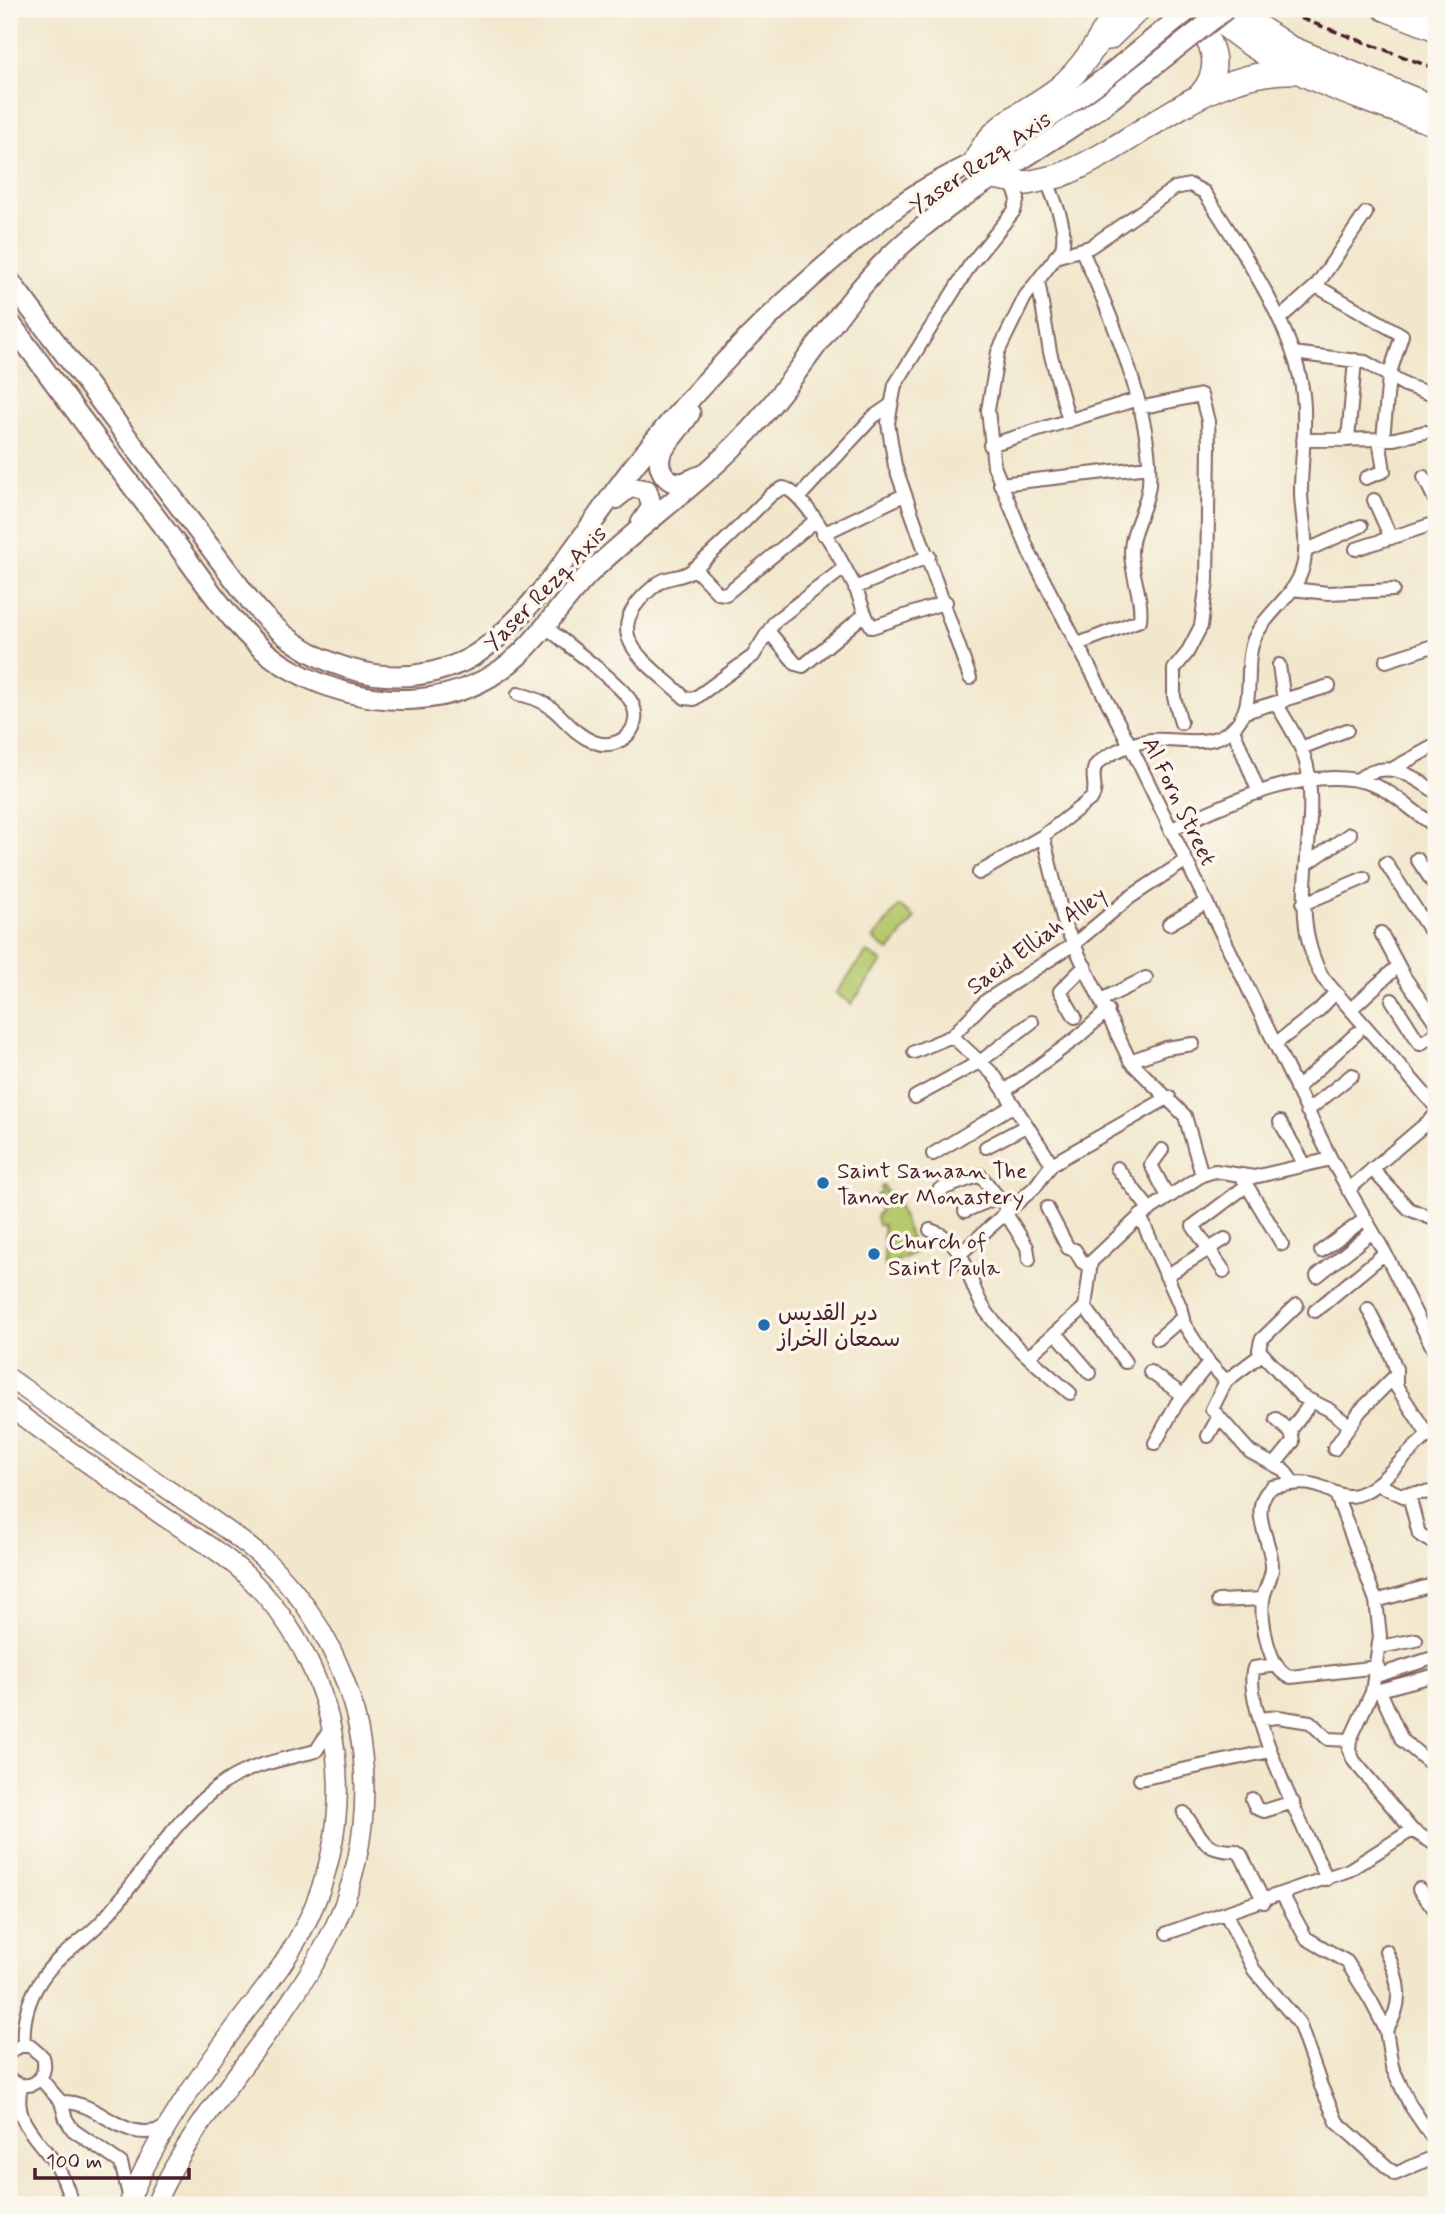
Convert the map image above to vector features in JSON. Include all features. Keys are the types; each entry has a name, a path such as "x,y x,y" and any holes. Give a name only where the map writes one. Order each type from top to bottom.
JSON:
{"highway":[{"path":"1086,58 1116,9"},
{"path":"1139,9 1056,90 995,131 993,174 1041,181 1091,161 1200,94 1249,74 1302,72"},
{"path":"1189,9 1210,40 1214,56 1213,73 1200,94"},
{"path":"1207,9 1251,44 1302,72 1436,124"},
{"path":"1232,9 1262,32 1295,50 1436,108"},
{"path":"1385,9 1436,29"}],"main road":[{"name":"Yaser Rezq Axis","path":"9,321 235,621 260,648 290,668 323,684 368,698 398,701 428,699 469,687 495,674 526,648 591,571 708,472 767,411 891,255 993,174 1027,133 1105,78 1189,9"},
{"name":"Yaser Rezq Axis","path":"9,280 263,616 302,649 328,663 372,674 418,674 447,667 474,655 509,626 569,555 637,461 704,383 761,325 892,211 993,174 1047,146 1226,9"},
{"path":"704,383 688,417 663,450 659,461 665,477 675,482 686,482 708,472"},
{"path":"593,521 626,489 643,488 652,498 652,507 632,535"}],"street":[{"path":"971,678 946,602 904,495 890,445 889,406 906,362 970,265 1014,211 1018,198 993,174"},
{"path":"979,873 1043,836 1094,795 1096,764 1130,745 1147,740 1203,741 1224,735 1233,729 1245,712 1248,702 1247,670 1251,648 1265,619 1292,589 1302,570 1305,551 1301,496 1303,396 1293,353 1279,319 1208,198 1198,187 1182,185 1166,193 1082,251 1055,257 1058,241 1056,225 1041,181"},
{"path":"1279,319 1316,286 1366,213"},
{"path":"1077,644 1140,620 1131,551 1146,500 1149,467 1138,403 1102,298 1082,251"},
{"name":"Al Forn Street","path":"1055,257 1014,314 998,352 988,410 990,445 1000,484 1030,554 1130,745 1331,1159 1385,1253 1436,1354"},
{"path":"1038,280 1050,352 1069,421"},
{"path":"1316,286 1402,335 1389,376 1381,439 1384,471 1366,478"},
{"path":"1293,353 1355,360 1374,365 1389,376 1436,396"},
{"path":"1348,440 1355,360"},
{"path":"990,445 1138,403 1201,395 1208,421 1207,581 1201,626 1187,653 1174,669 1174,697 1181,723"},
{"path":"800,496 873,417 889,406"},
{"path":"1303,440 1381,439 1425,432"},
{"path":"1000,484 1149,467"},
{"path":"1424,477 1436,502"},
{"path":"844,568 780,616 753,656 698,697 685,698 629,645 626,631 632,612 649,590 666,578 682,576 694,568 777,490 790,488 800,496 844,568 870,625 876,628 946,602"},
{"path":"823,534 904,495"},
{"path":"1374,500 1391,538"},
{"path":"694,568 718,593 726,594 816,521"},
{"path":"1356,549 1436,523"},
{"path":"1305,551 1361,526"},
{"path":"855,588 929,556"},
{"path":"1292,589 1328,593 1393,590"},
{"path":"769,632 796,664 803,666 865,614"},
{"path":"518,695 552,707 583,736 601,744 622,741 632,730 635,716 627,696 545,626"},
{"path":"1386,661 1436,645"},
{"path":"1279,666 1280,702 1301,748 1309,780 1308,863 1303,904 1306,943 1323,978 1436,1107"},
{"path":"1245,712 1329,686"},
{"path":"1233,729 1259,793"},
{"path":"1301,748 1347,730"},
{"path":"1357,779 1374,769 1394,768 1436,745"},
{"path":"1394,768 1436,792"},
{"path":"1170,830 1259,793 1309,780 1336,777 1357,779 1388,791 1436,826"},
{"path":"1308,863 1350,834"},
{"path":"1043,836 1061,912 1074,944 1130,1061 1169,1097 1185,1116 1202,1175"},
{"path":"1417,859 1436,887"},
{"name":"Saeid Elliah Alley","path":"914,1052 952,1036 987,1000 1074,944 1129,898 1185,861"},
{"path":"1386,863 1428,928 1436,925"},
{"path":"1303,904 1364,878"},
{"path":"1170,924 1205,902"},
{"path":"1381,933 1398,967 1436,1023"},
{"path":"1075,1017 1060,991 1085,966"},
{"path":"1351,1009 1398,967"},
{"path":"1005,1091 1078,1037 1105,1004 1146,978"},
{"path":"1275,1044 1319,1010 1335,993"},
{"path":"1392,1000 1420,1044 1436,1033"},
{"path":"915,1097 981,1061 1032,1022"},
{"path":"1296,1089 1357,1033"},
{"path":"952,1036 981,1061 1005,1091 1052,1164"},
{"path":"1130,1061 1166,1048 1194,1044"},
{"path":"1307,1111 1352,1074"},
{"path":"961,1252 1035,1187 1052,1164 1169,1097"},
{"path":"933,1154 1013,1105"},
{"path":"1348,1190 1436,1115"},
{"path":"1280,1122 1305,1165"},
{"path":"986,1147 1026,1126"},
{"path":"1162,1150 1151,1165 1168,1197"},
{"path":"1224,1271 1194,1229 1195,1222 1244,1181 1331,1159"},
{"path":"1117,1168 1145,1213 1182,1318 1209,1363 1226,1381"},
{"path":"1373,1169 1409,1209 1431,1217 1436,1204"},
{"path":"1125,1362 1085,1307 1089,1265 1145,1213 1202,1175 1215,1171 1244,1181 1282,1244"},
{"path":"939,1190 981,1175 1007,1211 1027,1247 1029,1260"},
{"path":"965,1210 998,1197"},
{"path":"1047,1208 1068,1248 1075,1250 1082,1262 1089,1265"},
{"path":"1321,1251 1365,1219"},
{"path":"930,1230 948,1238 961,1252 981,1303 1029,1356 1070,1393"},
{"path":"1317,1276 1372,1233"},
{"path":"1166,1276 1225,1239"},
{"path":"1315,1311 1385,1253"},
{"path":"1297,1306 1261,1340 1262,1354 1301,1396 1349,1425"},
{"path":"1029,1356 1085,1307"},
{"path":"1368,1309 1388,1347 1396,1375 1396,1386 1432,1433 1403,1456 1377,1484 1360,1494 1336,1494 1314,1485 1272,1487 1263,1500 1261,1524 1272,1568 1263,1599 1265,1634 1277,1665 1286,1675 1292,1677 1377,1672 1436,1657"},
{"path":"1158,1339 1182,1318"},
{"path":"1056,1333 1090,1373"},
{"path":"1262,1354 1226,1381 1212,1409 1250,1452 1276,1464 1290,1475 1294,1484"},
{"path":"1155,1443 1183,1395 1209,1363"},
{"path":"1150,1371 1183,1395"},
{"path":"1334,1449 1349,1425 1396,1375"},
{"path":"9,1378 236,1537 288,1584 332,1650 355,1710 364,1785 362,1829 356,1866 337,1923 316,1963 195,2130 155,2205"},
{"path":"1291,1433 1312,1401"},
{"path":"9,1407 125,1490 214,1549 268,1599 306,1656 323,1693 332,1726 338,1764 335,1838 325,1880 308,1920 281,1966 226,2039 168,2127 135,2203"},
{"path":"1208,1436 1218,1418"},
{"path":"1276,1419 1291,1433 1293,1442 1276,1464"},
{"path":"125,1490 139,1486 141,1471"},
{"path":"1377,1484 1410,1499 1419,1534 1436,1544"},
{"path":"1402,1494 1436,1492"},
{"path":"1336,1494 1376,1601 1380,1647 1376,1691 1350,1740 1349,1750 1354,1760 1412,1830 1436,1845"},
{"path":"268,1599 288,1584"},
{"path":"1376,1601 1436,1584"},
{"path":"1218,1601 1263,1599"},
{"path":"1380,1647 1416,1640"},
{"path":"1277,1665 1257,1667 1253,1671 1252,1692 1270,1751 1327,1879"},
{"path":"1376,1691 1436,1675"},
{"path":"1376,1691 1402,1740 1436,1768"},
{"path":"1260,1718 1278,1717 1310,1722 1328,1739 1350,1740"},
{"path":"24,2045 24,2018 48,1970 104,1919 190,1812 219,1787 242,1773 316,1751 332,1726"},
{"path":"316,1751 338,1764"},
{"path":"1140,1779 1270,1751"},
{"path":"1252,1799 1256,1808 1264,1811 1293,1802"},
{"path":"1184,1813 1211,1848 1217,1852 1236,1851 1241,1856 1264,1902"},
{"path":"1167,1933 1283,1896 1361,1865 1412,1830"},
{"path":"1419,1889 1436,1911"},
{"path":"1283,1896 1306,1938 1347,1962 1385,2030 1392,2067 1414,2113 1436,2143"},
{"path":"1226,1914 1254,1970 1299,2023 1331,2111 1345,2132 1395,2174 1436,2156"},
{"path":"1385,2030 1398,2009 1399,1996 1394,1968 1386,1951"},
{"path":"9,2053 24,2045 36,2048 43,2057 45,2068 40,2078 32,2085 22,2086 9,2078"},
{"path":"40,2078 61,2102 65,2119 74,2130 121,2163 135,2203"},
{"path":"22,2086 18,2099 22,2120 62,2175 72,2205"},
{"path":"61,2102 84,2105 133,2132 154,2132 168,2127"}],"green space":[{"path":"899,906 915,918 889,951 873,939"},
{"path":"867,952 882,962 851,1004 836,993"},
{"path":"884,1186 886,1193 890,1192 893,1206 898,1205 916,1252 885,1267 883,1225 878,1225 876,1217 881,1209 876,1203 876,1196"}],"railway":[{"path":"1288,9 1300,18 1436,69"}],"place":[{"name":"Saint Samaan The Tanner Monastery","path":"823,1183"},
{"name":"Church of Saint Paula","path":"874,1254"},
{"name":"دير القديس سمعان الخراز","path":"764,1325"}]}
